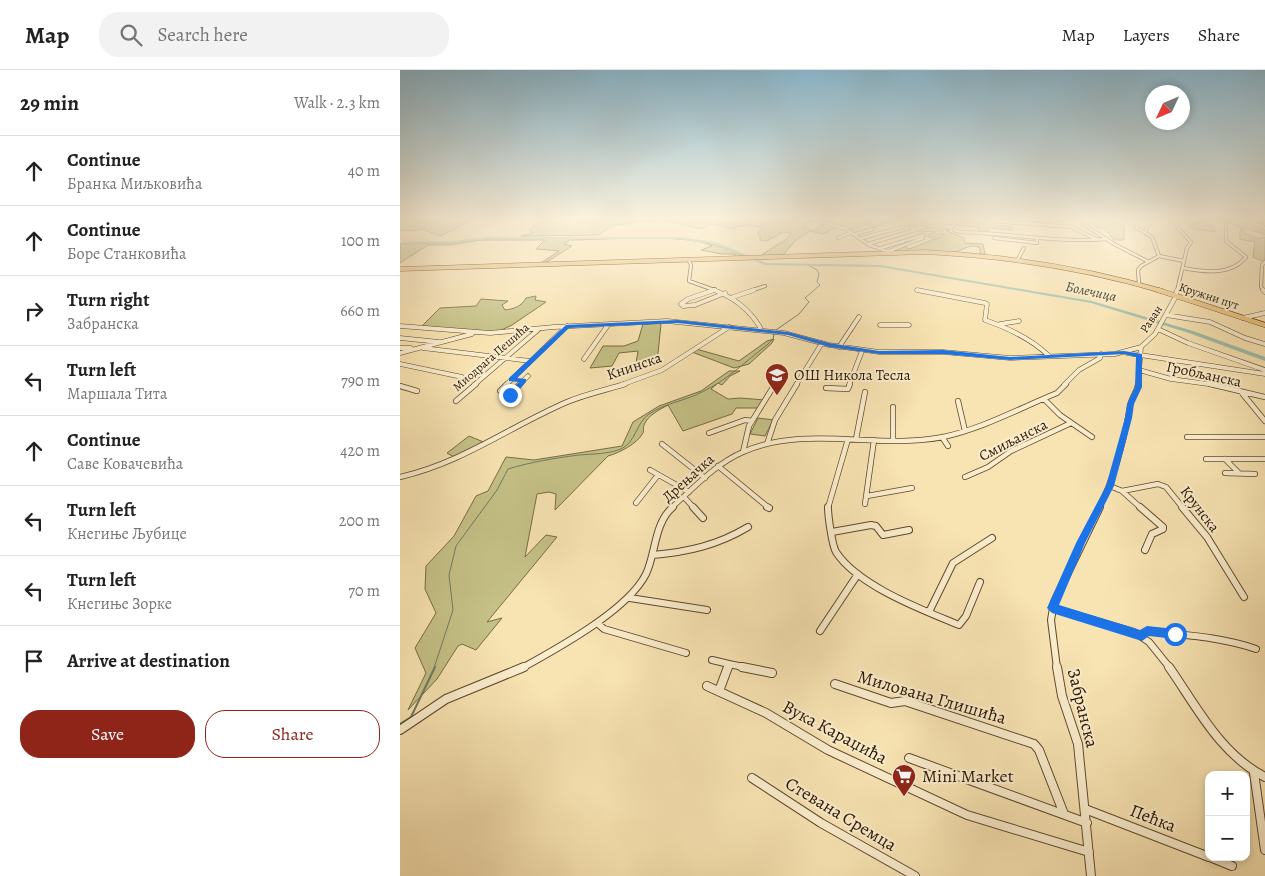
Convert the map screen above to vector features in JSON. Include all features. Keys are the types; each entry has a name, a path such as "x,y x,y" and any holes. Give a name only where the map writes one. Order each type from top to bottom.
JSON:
{"main road":[{"name":"Кружни пут","path":"400,269 790,256"},
{"name":"Кружни пут","path":"985,256 1073,268 1139,284 1265,325"}],"street":[{"path":"1137,256 1147,261"},
{"path":"1139,284 1138,269 1147,261 1159,256 1184,261"},
{"name":"Раван","path":"1124,352 1141,347 1158,329 1176,296 1185,256"},
{"path":"1183,268 1210,272 1232,266 1245,259 1246,257 1244,256"},
{"path":"688,259 691,265 689,281 733,297 756,320 760,327 759,330"},
{"path":"1265,262 1262,265 1260,288 1265,292"},
{"path":"733,297 765,286"},
{"path":"715,289 710,293 685,300 681,304 683,306 691,306 726,293"},
{"path":"917,290 985,303 987,304 984,319 1000,324 1032,342 1048,355"},
{"path":"939,294 939,302"},
{"path":"1243,318 1265,314"},
{"path":"1166,315 1210,322 1265,344"},
{"path":"839,347 859,317"},
{"path":"400,326 475,333 497,333 539,328 667,321 788,333 822,343 862,351 897,353 943,352 1010,358 1124,352 1265,374"},
{"path":"1000,324 1019,321"},
{"path":"584,359 608,325"},
{"path":"880,325 909,325"},
{"path":"500,391 568,326"},
{"name":"Книнска","path":"400,477 425,471 457,459 581,396 656,373 684,358 729,327"},
{"name":"Миодрага Пешића","path":"456,401 539,328"},
{"path":"1158,329 1188,343 1265,370"},
{"path":"400,353 444,343 475,333"},
{"path":"400,338 444,343"},
{"path":"767,444 775,420 822,343"},
{"name":"Раван","path":"1140,355 1141,347"},
{"path":"400,348 530,361"},
{"path":"826,388 848,389 862,351"},
{"name":"Дрењачка","path":"400,730 446,699 482,683 515,672 562,646 630,598 646,574 661,525 670,510 718,466 743,452 767,444 819,438 893,440 942,436 965,431 1058,393 1074,374 1100,358 1101,354"},
{"name":"Забранска","path":"1091,876 1078,744 1062,696 1053,648 1052,608 1081,543 1110,486 1129,418 1130,404 1138,387 1140,355"},
{"path":"400,364 462,377"},
{"name":"Гробљанска","path":"1139,370 1265,397"},
{"path":"510,395 528,376"},
{"path":"512,380 524,380"},
{"path":"743,452 752,420 778,382"},
{"path":"400,386 417,391"},
{"path":"865,392 852,439 828,508 835,551 858,574 906,603 946,621 961,625 967,616 974,590 980,582"},
{"path":"1241,393 1265,421"},
{"path":"1044,399 1057,413 1092,437"},
{"path":"958,401 965,431"},
{"path":"893,407 893,440"},
{"path":"709,433 745,420 752,420"},
{"name":"Смиљанска","path":"965,478 988,467 1011,451 1071,423"},
{"path":"942,436 948,446"},
{"path":"1187,437 1265,436"},
{"path":"865,504 874,440"},
{"path":"662,444 705,478"},
{"path":"1206,459 1265,459"},
{"path":"1225,459 1239,473"},
{"path":"718,466 736,478 769,508"},
{"path":"650,470 689,492"},
{"path":"1225,473 1255,474"},
{"path":"636,503 658,475"},
{"name":"Крунска","path":"1122,491 1158,484 1166,487 1207,537 1244,597"},
{"path":"1110,486 1122,491 1162,526 1163,529 1152,535 1144,550"},
{"path":"867,496 912,488"},
{"path":"684,497 703,518"},
{"path":"832,532 870,525 876,526 883,535 909,530"},
{"path":"653,556 708,547 727,540 748,527"},
{"path":"929,612 952,563 992,538"},
{"path":"820,631 858,574"},
{"path":"630,598 707,610"},
{"path":"1052,608 1142,636 1159,652 1195,706 1233,756 1254,773 1265,778"},
{"path":"597,623 604,629 686,653"},
{"path":"1142,636 1147,631 1175,634 1233,641 1256,649"},
{"path":"712,660 772,673"},
{"path":"719,691 728,664"},
{"name":"Милована Глишића","path":"835,684 891,702 905,701 1034,744 1064,814"},
{"name":"Вука Караџића","path":"707,686 766,713 828,750 968,815 1089,852"},
{"path":"909,758 969,782 1037,803 1086,823"},
{"path":"1254,773 1265,850"},
{"name":"Стевана Сремца","path":"752,778 821,823 915,876"},
{"name":"Пећка","path":"1085,809 1205,855"},
{"name":"Пећка","path":"1219,861 1232,866"}],"shaded area":[{"path":"400,256 411,256 400,263"},
{"path":"552,256 557,256 545,263 541,263"},
{"path":"1265,256 1265,259 1262,261 1253,257"},
{"path":"536,296 535,300 546,302 512,325 495,333 422,326 440,308 476,306 481,299 508,301 502,305 505,310 517,307 526,298"},
{"path":"643,324 661,324 657,363 636,363 638,351 619,353 612,366 590,368 603,346 624,346 638,341"},
{"path":"774,339 749,364 734,368 692,352 696,349 739,361 767,341"},
{"path":"729,371 740,371 730,376 722,385 718,383 711,389 728,399 765,400 760,408 736,408 732,414 683,431 668,405 648,418 643,433 637,441 608,456 555,510 556,494 549,492 537,494 525,557 546,535 557,537 487,622 502,618 476,650 462,644 458,646 437,679 408,710 426,673 415,648 436,613 425,589 426,566 454,536 476,496 488,491 506,457 534,460 622,446 633,422 659,406 701,391"},
{"path":"758,418 773,420 765,436 750,434"},
{"path":"469,436 486,443 456,458 447,453"}],"waterway":[{"name":"Болечица","path":"745,256 765,264 880,266 1092,302 1191,332 1265,359"},
{"path":"776,330 799,314 809,302 805,298 820,285 817,282 819,274 817,270 808,265"},
{"path":"434,668 453,610 449,575 456,546 497,490 508,469 552,459 606,453 621,449 630,442 641,422 649,414 662,407 695,395 719,382 767,345 773,339 774,334"},
{"path":"400,724 411,717 435,667"}],"place":[{"name":"ОШ Никола Тесла","path":"777,396"},
{"name":"Mini Market","path":"904,797"}],"route":[{"path":"510,395 524,380 512,380 568,326 678,322 788,333 829,345 862,351 897,353 943,352 994,358 1124,352 1140,355 1138,387 1130,404 1129,418 1110,486 1081,543 1052,608 1142,636 1147,631 1175,634"}]}
